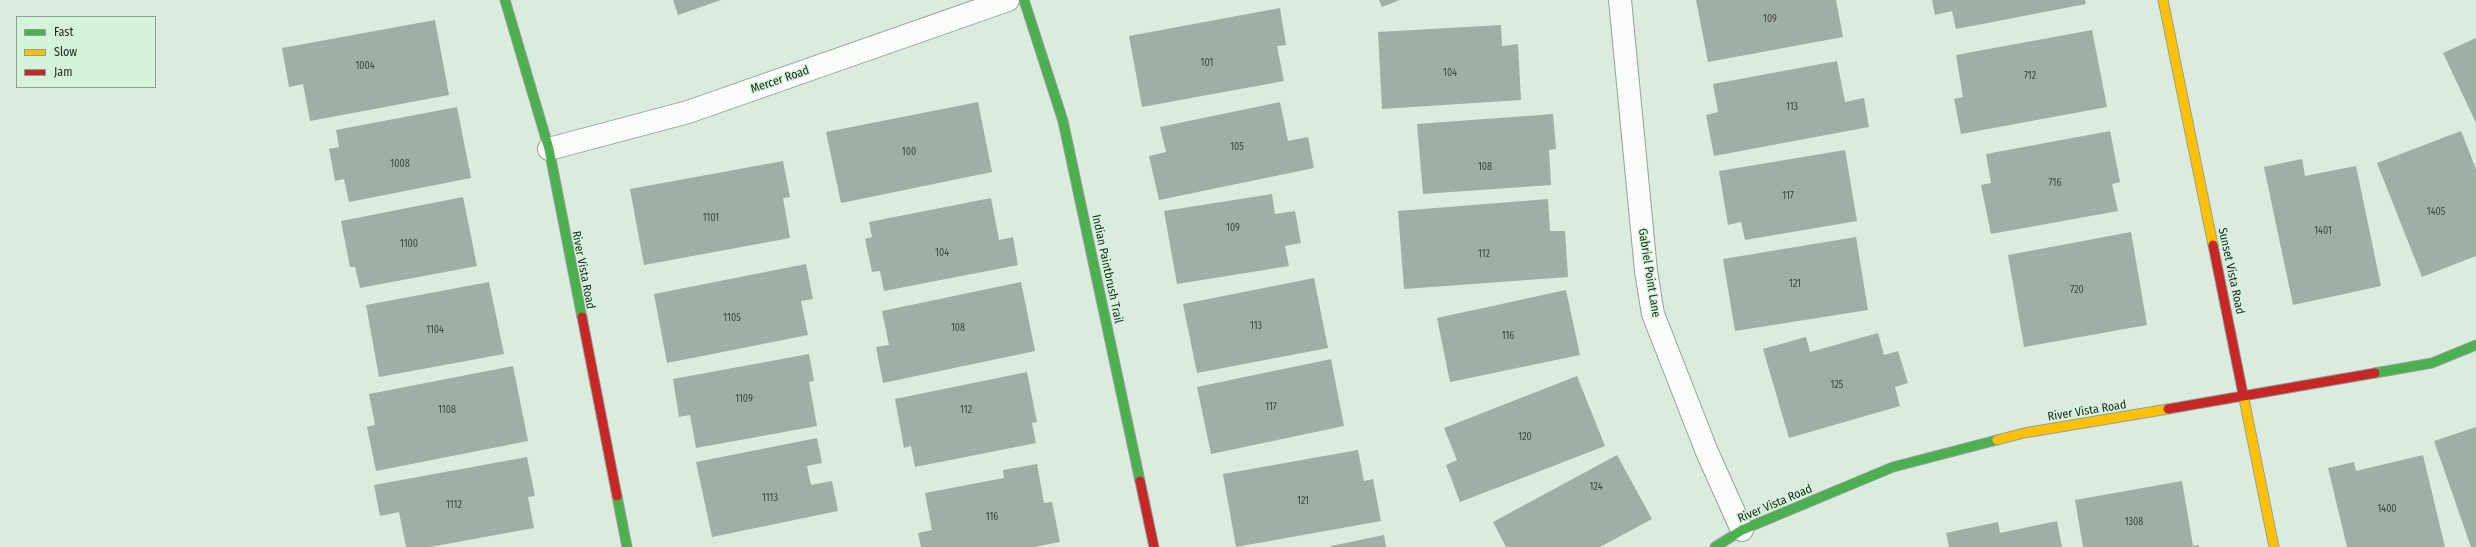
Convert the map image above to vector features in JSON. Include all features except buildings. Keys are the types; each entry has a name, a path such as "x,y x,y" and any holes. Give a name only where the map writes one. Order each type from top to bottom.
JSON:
{"street":[{"name":"River Vista Road","path":"505,0 549,149 627,547"},
{"name":"Mercer Road","path":"549,149 688,112 1008,0"},
{"name":"Indian Paintbrush Trail","path":"1024,0 1063,121 1154,547"},
{"name":"Gabriel Point Lane","path":"1620,0 1646,271 1654,314 1707,452 1742,530"},
{"name":"Sunset Vista Road","path":"2163,0 2274,547"},
{"name":"River Vista Road","path":"1715,547 1742,530 1893,467 2024,433 2244,397 2432,363 2476,345"}],"traffic: fast":[{"path":"505,0 549,149 582,317"},
{"path":"1024,0 1063,121 1140,481"},
{"path":"2375,373 2432,363 2476,345"},
{"path":"1715,547 1742,530 1893,467 1997,440"},
{"path":"617,496 627,547"}],"traffic: slow":[{"path":"2163,0 2213,245"},
{"path":"2243,394 2274,547"},
{"path":"1997,440 2024,433 2168,409"}],"traffic: jam":[{"path":"2213,245 2243,394"},
{"path":"582,317 617,496"},
{"path":"2168,409 2375,373"},
{"path":"1140,481 1154,547"}]}
